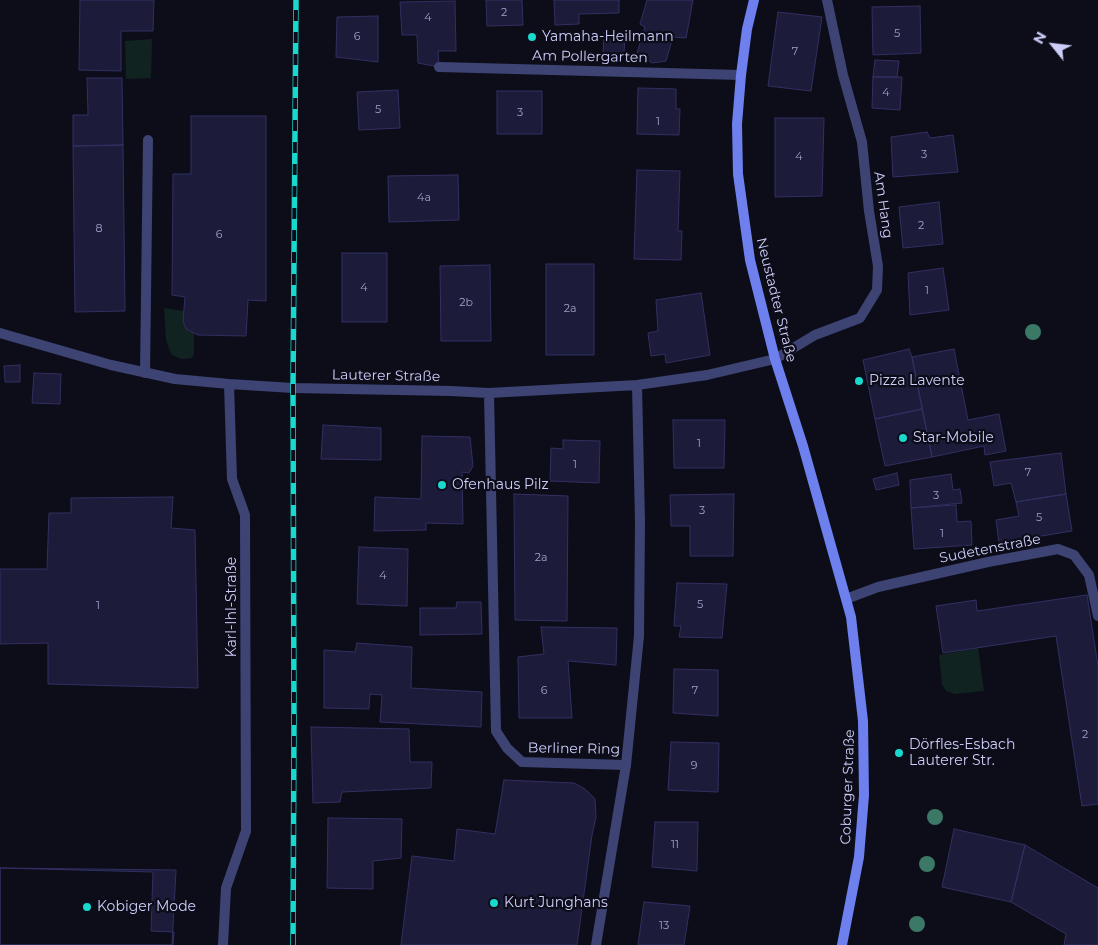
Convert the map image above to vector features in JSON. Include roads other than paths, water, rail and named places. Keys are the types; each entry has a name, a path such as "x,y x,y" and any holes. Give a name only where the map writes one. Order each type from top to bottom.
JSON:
{"street":[{"name":"Neustadter Straße","path":"754,0 747,29 737,124 738,174 750,260 775,359 803,446 846,599"},
{"name":"Am Hang","path":"775,359 815,335 860,318 878,290 878,266 869,211 862,142 843,75 827,0"},
{"name":"Am Pollergarten","path":"439,67 741,75"},
{"path":"145,373 148,140"},
{"name":"Lauterer Straße","path":"0,334 111,365 175,379 293,388 489,393 637,385 708,375 775,359"},
{"name":"Karl-Ihl-Straße","path":"223,945 226,888 246,831 245,515 232,479 229,384"},
{"name":"Berliner Ring","path":"489,393 496,731 507,748 522,762 626,765 638,636 640,522 637,385"},
{"name":"Sudetenstraße","path":"846,599 878,587 988,562 1058,549 1074,555 1090,575 1098,616"},
{"name":"Coburger Straße","path":"842,945 859,857 864,795 863,720 851,617 846,599"},
{"path":"596,945 626,765"}],"railway":[{"path":"293,945 293,388 296,0"}],"place":[{"name":"Yamaha-Heilmann","path":"532,37"},
{"name":"Pizza Lavente","path":"859,381"},
{"name":"Star-Mobile","path":"903,438"},
{"name":"Ofenhaus Pilz","path":"442,485"},
{"name":"Dörfles-Esbach Lauterer Str.","path":"899,753"},
{"name":"Kurt Junghans","path":"494,903"},
{"name":"Kobiger Mode","path":"87,907"}]}
